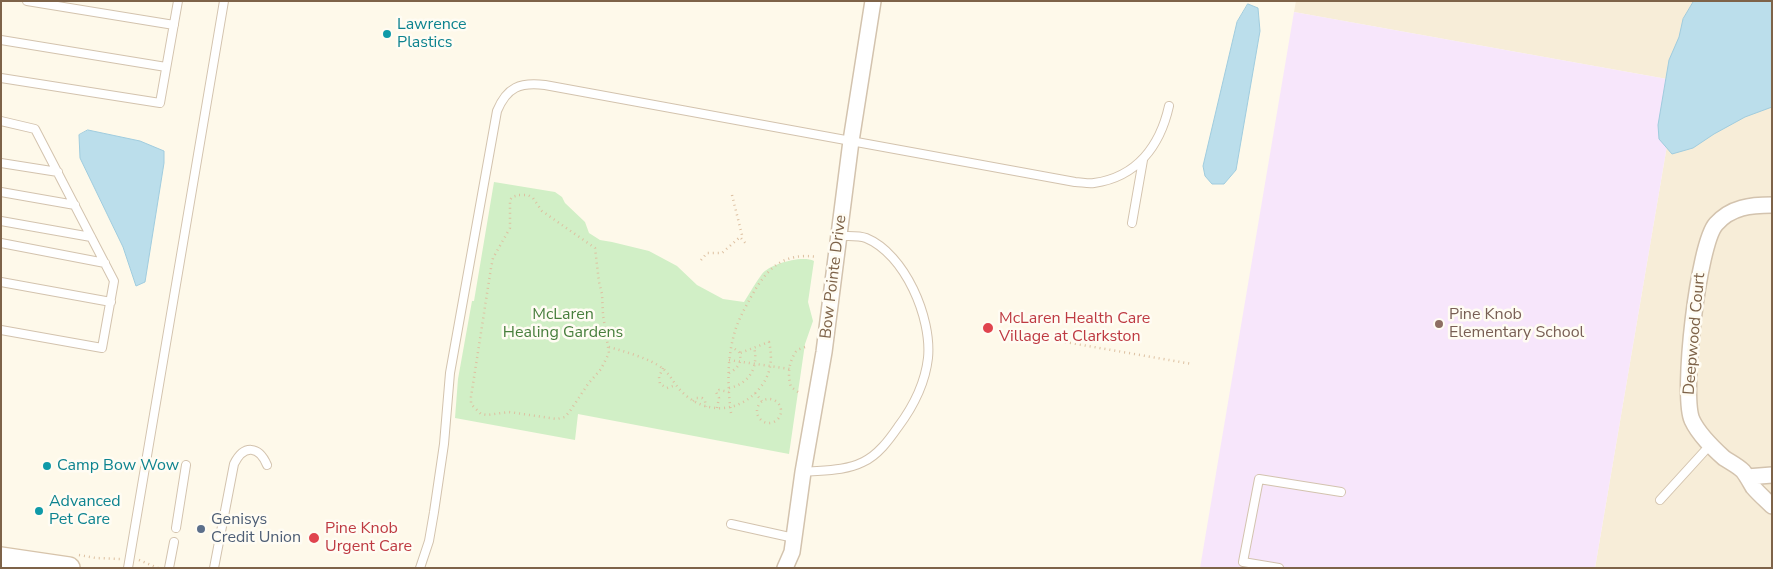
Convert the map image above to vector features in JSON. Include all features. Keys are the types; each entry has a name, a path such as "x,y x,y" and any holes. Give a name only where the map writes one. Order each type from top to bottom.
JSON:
{"main road":[{"path":"1,558 69,568"}],"street":[{"name":"Bow Pointe Drive","path":"794,568 793,545 803,472 824,352 873,1"},
{"name":"Deepwood Court","path":"1772,205 1744,206 1732,212 1716,224 1708,240 1696,290 1688,386 1689,411 1693,422 1701,434 1725,458 1742,470 1754,488 1772,506"},
{"path":"1747,477 1772,474"},
{"name":"Bow Pointe Drive","path":"785,568 793,545"}],"lane":[{"path":"27,1 174,25"},
{"path":"1,78 160,103 178,1"},
{"path":"128,568 224,1"},
{"path":"1,40 166,67"},
{"path":"420,568 429,541 434,512 444,444 450,373 497,111 502,100 510,91 521,85 533,83 1075,182 1094,183 1117,176 1143,160 1160,135 1169,106"},
{"path":"1,121 35,129 114,281 102,348 1,330"},
{"path":"1132,223 1143,160"},
{"path":"1,163 58,172"},
{"path":"1,192 75,205"},
{"path":"1,221 91,237"},
{"path":"803,472 851,467 865,461 876,453 890,438 915,401 923,381 928,358 929,343 922,306 900,268 887,253 865,238 839,236"},
{"path":"1,243 105,263"},
{"path":"1,282 110,302"},
{"path":"1660,500 1711,444"},
{"path":"214,568 234,464 238,455 243,451 258,452 263,456 268,465"},
{"path":"176,528 186,465"},
{"path":"1279,568 1243,565 1259,479 1340,492"},
{"path":"731,524 793,545"},
{"path":"169,568 174,542"}],"path":[{"path":"528,195 533,198 542,211 595,248 602,294 603,316 609,347 609,353 601,369 565,417 557,419 509,412 487,415 481,414 471,404 470,397 491,268 493,258 510,228 510,200 512,197 528,195"},
{"path":"701,260 706,253 722,253 742,235 732,195"},
{"path":"740,237 747,245"},
{"path":"731,413 729,360 737,325 754,292 775,264 794,256 818,257"},
{"path":"609,347 663,368 676,385 693,401 706,407 717,408 746,401 768,376 771,366 769,342 740,353"},
{"path":"1065,342 1192,364"},
{"path":"732,347 740,353"},
{"path":"729,388 744,381 753,370 756,364 754,348"},
{"path":"798,392 791,387 791,360 797,350 805,348"},
{"path":"729,373 735,369 740,361 740,353"},
{"path":"729,360 790,369"},
{"path":"663,368 659,377 660,384 667,388 676,385"},
{"path":"717,408 719,398 716,392 719,390 729,392"},
{"path":"755,393 762,401"},
{"path":"693,401 696,398 702,398 705,401 706,407"},
{"path":"773,400 779,405 781,409 780,417 774,422 766,423 757,416 757,408 762,401 773,400"}],"shaded area":[{"path":"1296,1 1772,1 1772,568 1595,568 1678,81 1294,12"},
{"name":"Pine Knob Elementary School","path":"1294,12 1678,81 1595,568 1200,568"}],"green space":[{"name":"McLaren Healing Gardens","path":"494,182 555,192 585,222 589,233 600,240 649,251 677,266 697,285 723,299 744,302 766,270 794,260 809,259 814,261 808,302 813,321 805,344 789,454 578,414 575,440 455,418 458,379 472,301 474,301"}],"water":[{"path":"1694,1 1772,1 1772,107 1745,117 1693,148 1672,154 1659,139 1658,125 1669,60 1679,37 1683,19"},
{"path":"1248,4 1258,8 1260,31 1236,170 1224,184 1212,184 1205,176 1203,166 1237,22"},
{"path":"88,130 140,141 164,151 164,163 145,282 136,286 123,247 80,158 79,135"}],"place":[{"name":"Lawrence Plastics","path":"387,34"},
{"name":"Pine Knob Elementary School","path":"1439,324"},
{"name":"McLaren Health Care Village at Clarkston","path":"988,328"},
{"name":"Camp Bow Wow","path":"47,466"},
{"name":"Advanced Pet Care","path":"39,511"},
{"name":"Genisys Credit Union","path":"201,529"},
{"name":"Pine Knob Urgent Care","path":"314,538"}]}
